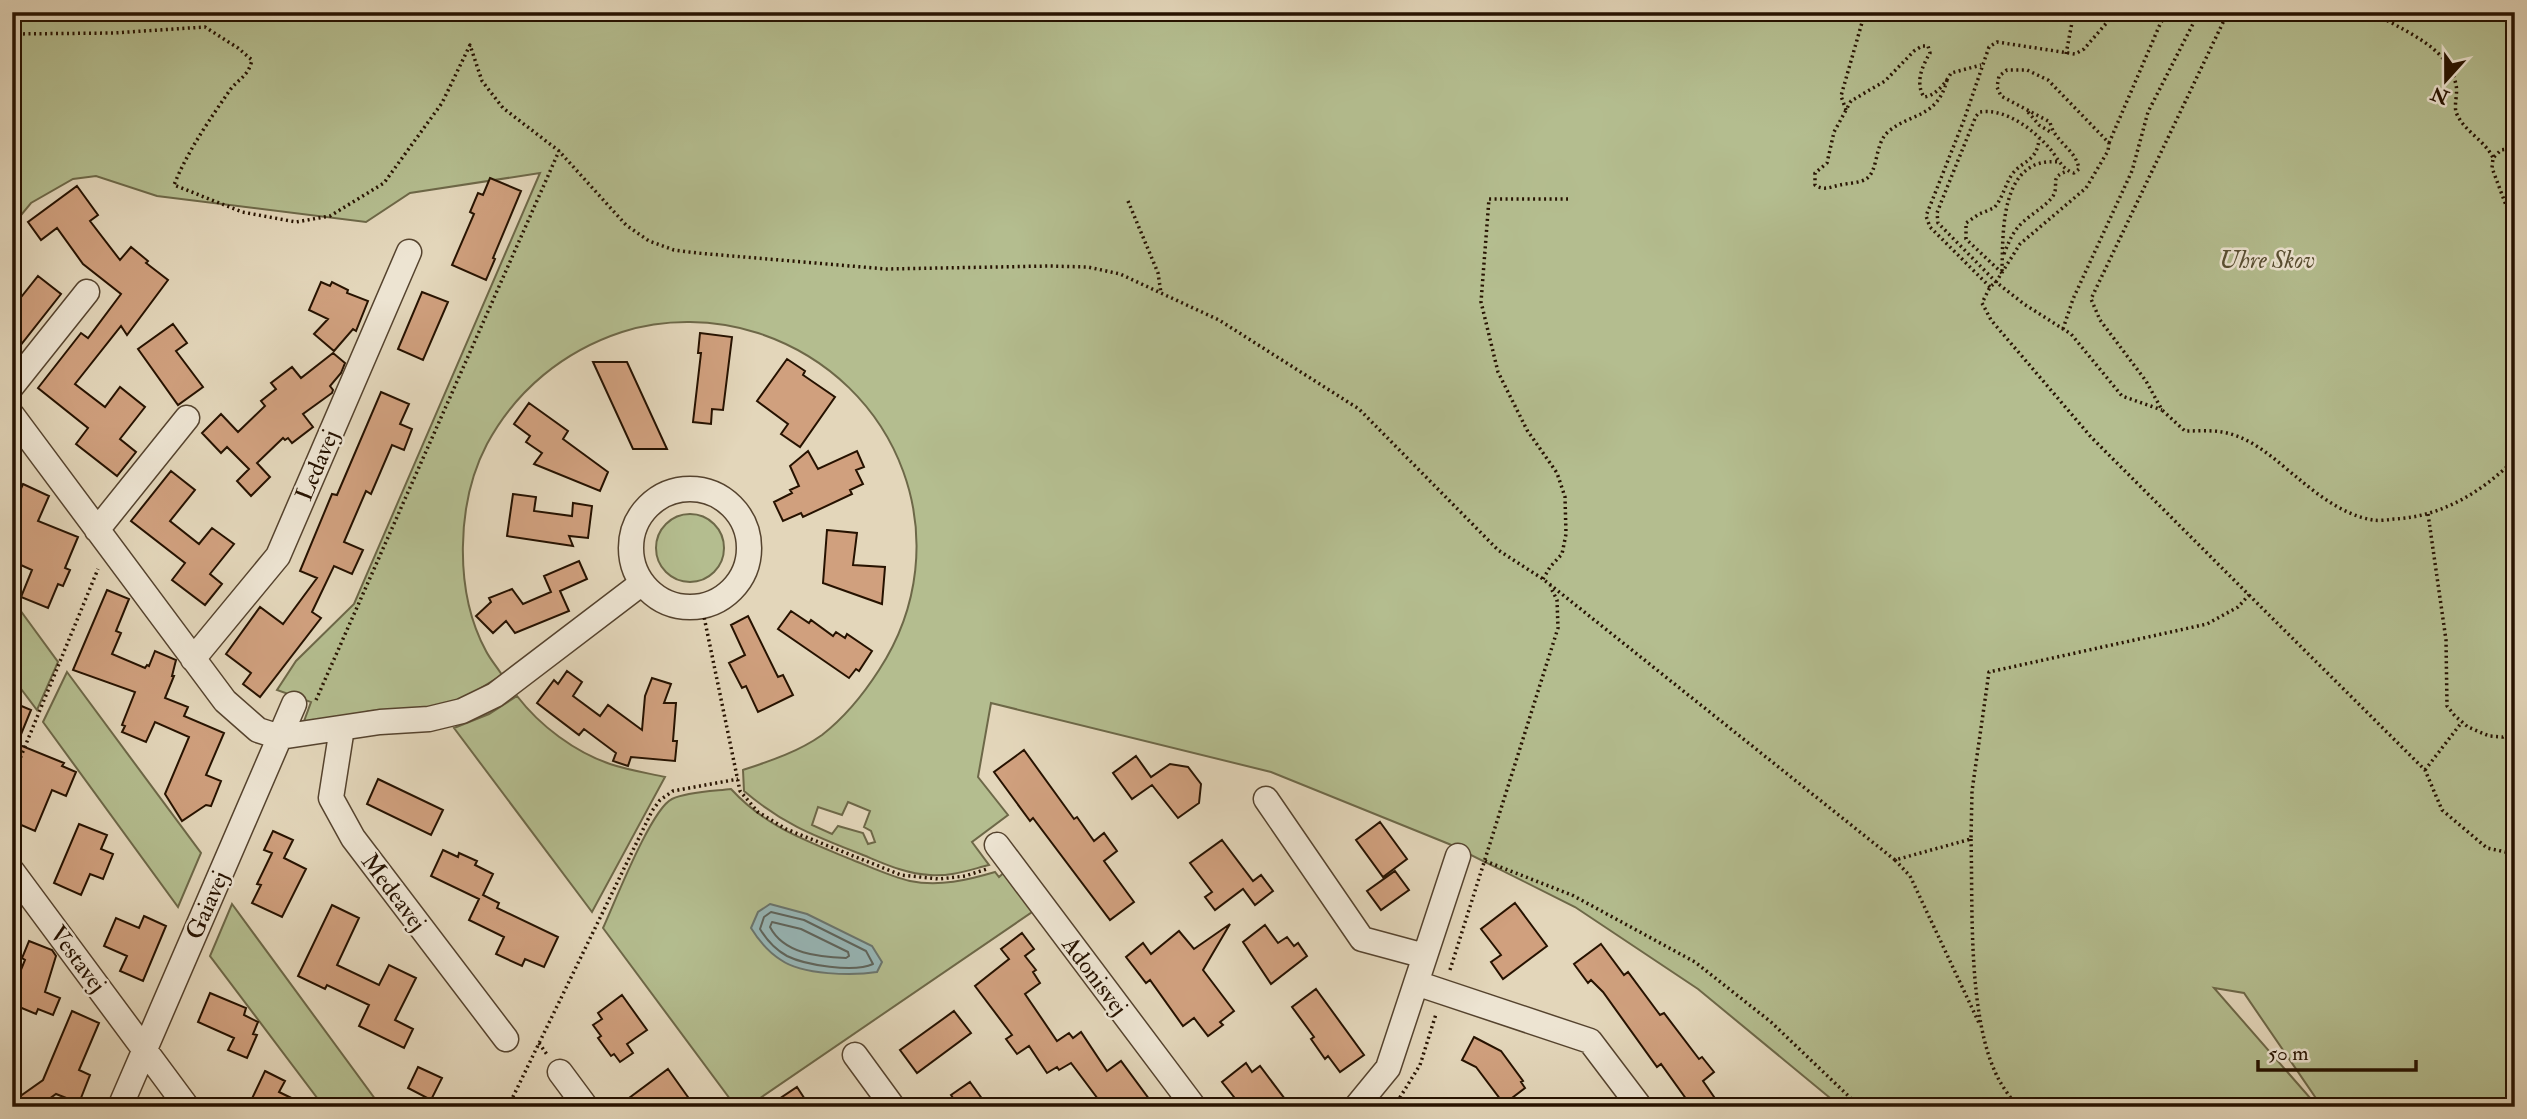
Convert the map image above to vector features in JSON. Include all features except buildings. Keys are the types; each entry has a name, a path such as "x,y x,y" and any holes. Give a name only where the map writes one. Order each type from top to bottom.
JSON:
{"street":[{"name":"Ledavej","path":"193,659 278,556 409,252"},
{"path":"12,386 87,292"},
{"path":"12,415 225,701 258,730 280,737 380,722 429,719 462,711 495,695 642,583"},
{"path":"103,537 187,418"},
{"path":"699,489 725,499 743,519 750,546 745,573 728,595 702,607 680,607 658,598 642,583 631,557 633,529 648,506 671,491 699,489"},
{"name":"Gaiavej","path":"120,1107 294,704"},
{"name":"Medeavej","path":"342,728 331,798 353,838 506,1039"},
{"path":"1266,799 1362,939 1425,956"},
{"name":"Adonisvej","path":"1000,850 1194,1107"},
{"path":"1356,1107 1388,1068 1458,856"},
{"name":"Vestavej","path":"12,871 187,1107"},
{"path":"1416,983 1590,1041 1640,1107"},
{"path":"855,1055 893,1107"},
{"path":"560,1072 586,1107"}],"path":[{"path":"1846,110 1841,96 1865,12"},
{"path":"2066,54 2074,12"},
{"path":"1990,287 1930,228 1926,216 1989,47 1997,42 2075,54 2084,50 2116,12"},
{"path":"2108,145 2161,22 2170,12"},
{"path":"2063,329 2073,299 2132,170 2148,112 2199,12"},
{"path":"2228,12 2091,299 2100,320 2146,381 2162,410 2185,431 2223,432 2263,450 2316,493 2343,509 2373,520 2408,519 2445,509 2480,488 2515,458"},
{"path":"2373,12 2445,59 2456,84 2456,112 2468,129 2489,148 2493,158 2491,168 2515,229"},
{"path":"12,34 113,33 205,27 238,48 252,60 250,71 233,86 174,185 242,212 296,222 330,216 384,183 442,103 470,45 482,81 503,108 559,152 626,225 649,241 674,250 886,269 1088,267 1120,274 1219,320 1359,409 1498,550 1543,579 1895,860 1910,876 1983,1031 1998,1079 2017,1107"},
{"path":"1947,80 1929,96 1924,97 1919,86 1920,78 1930,53 1928,46 1922,46 1885,81 1851,101 1834,132 1827,163 1815,173 1815,185 1826,189 1865,180 1870,176 1882,138 1889,131 1915,119 1939,100 1951,73 1981,65"},
{"path":"2052,133 2050,122 2001,96 1997,87 1999,76 2007,70 2027,70 2048,80 2109,143 2108,151 2086,188 2020,244 1990,287 1982,303 1991,320 2091,437 2425,770 2442,810 2487,848 2515,854"},
{"path":"2027,111 2039,125 2069,149 2079,164 2078,172 2068,171 2039,139 2018,121 1996,113 1980,112 1972,124 1937,219 1942,229 1996,282 2071,334 2122,396 2162,410"},
{"path":"2002,273 1966,239 1966,223 1994,208 2012,174 2031,160 2039,139"},
{"path":"2493,158 2501,150 2515,148"},
{"path":"294,704 314,703 559,152"},
{"path":"2002,273 2006,210 2015,183 2030,167 2048,160 2059,162"},
{"path":"2002,259 2011,235 2052,197 2056,177 2068,171"},
{"path":"1543,579 1549,567 1562,554 1566,534 1564,497 1557,474 1527,430 1498,372 1481,302 1489,198 1568,200"},
{"path":"1128,201 1158,273 1161,293"},
{"path":"2428,513 2446,640 2446,706 2462,722 2488,736 2503,737 2515,730"},
{"path":"12,778 103,537"},
{"path":"1549,584 1557,600 1558,628 1485,860 1572,895 1695,962 1771,1023 1860,1107"},
{"path":"1983,1031 1974,970 1971,839 1972,791 1989,671 2207,624 2238,607 2249,595"},
{"path":"702,607 740,792 748,802 786,829 901,875 928,879 965,876 990,868 1000,850"},
{"path":"2425,770 2462,722"},
{"path":"508,1107 652,811 660,800 673,791 738,779"},
{"path":"1895,860 1971,839"}],"green space":[{"name":"Uhre Skov","path":"12,12 2515,12 2515,1107 2322,1107 2244,993 2214,988 2318,1107 1841,1107 1698,989 1575,907 1449,844 1271,772 991,703 978,777 1008,815 972,842 989,865 952,874 921,874 904,871 815,835 773,813 744,791 743,770 794,751 822,735 846,713 873,679 903,621 915,570 915,520 903,472 881,427 849,388 808,356 758,333 725,325 690,322 655,324 601,340 561,362 544,375 512,406 499,424 477,467 469,493 463,548 468,602 488,654 502,675 468,696 435,708 370,711 335,720 303,724 311,702 277,690 296,661 354,604 540,173 410,193 366,222 157,196 96,176 73,179 31,203 12,226","holes":["848,802 870,811 864,827 871,831 875,842 868,844 863,833 838,826 832,834 812,825 818,807 842,815"]},
{"path":"690,514 703,517 714,524 721,535 724,548 721,561 714,572 703,579 690,582 677,579 666,572 659,561 656,548 659,535 666,524 677,517"},
{"path":"12,599 58,662 37,710 12,677"},
{"path":"67,672 201,853 178,907 43,722"},
{"path":"517,696 547,728 584,753 617,766 665,777 592,912 454,728 489,714"},
{"path":"731,789 759,814 788,832 903,879 921,883 943,883 995,872 999,877 1008,869 1038,908 747,1107 736,1107 603,928 644,837 663,806 672,799 685,795"},
{"path":"232,904 381,1107 324,1107 210,956"}],"water":[{"path":"770,904 807,914 872,946 882,962 877,972 842,974 814,971 801,969 781,960 764,946 751,928 758,912"}]}
